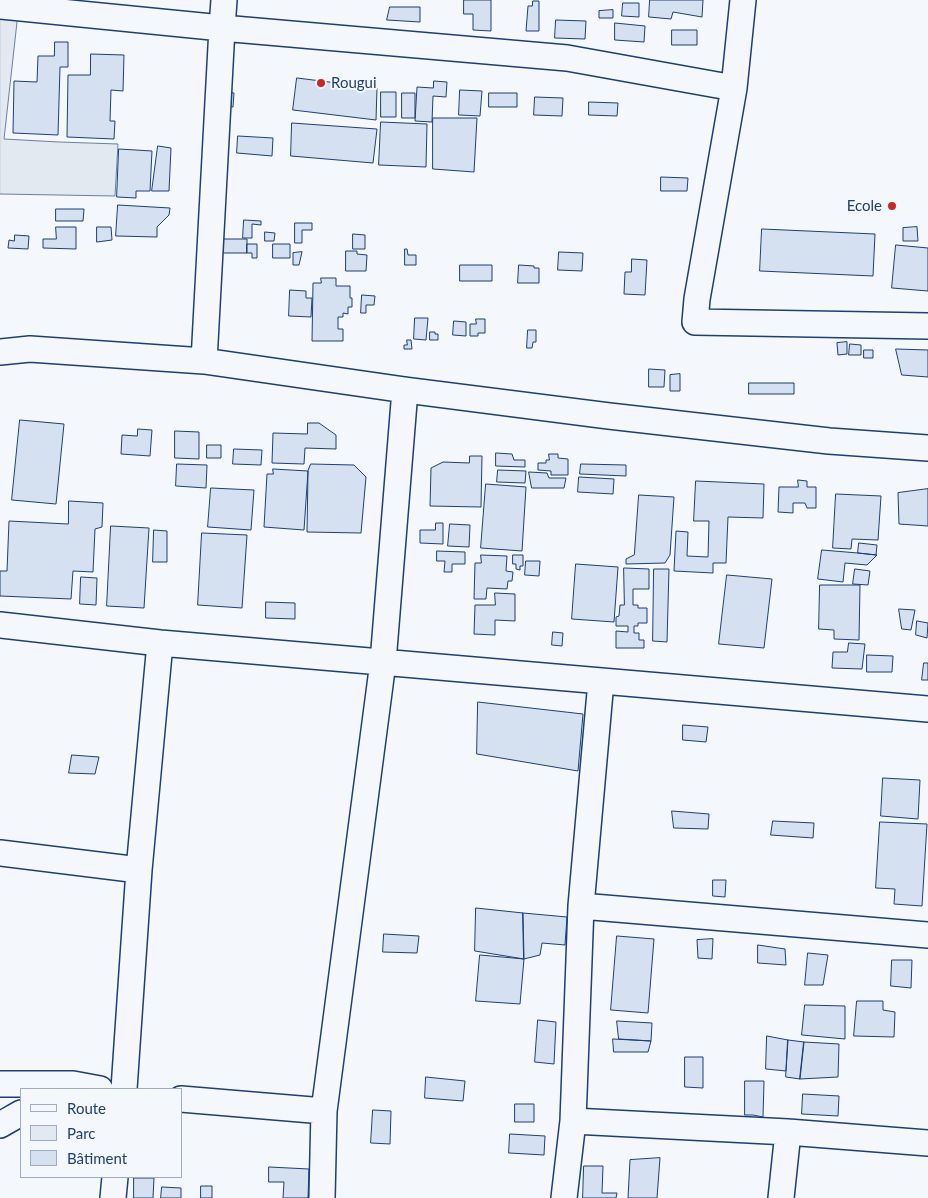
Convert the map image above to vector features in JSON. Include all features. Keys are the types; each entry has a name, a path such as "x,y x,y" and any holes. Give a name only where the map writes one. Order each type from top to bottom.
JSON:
{"street":[{"path":"204,360 224,0"},
{"path":"743,0 734,88 697,299 695,322 928,326"},
{"path":"0,6 222,28 567,58 734,88"},
{"path":"0,341 30,348 204,360 405,390 610,416 829,441 928,448"},
{"path":"0,352 30,348"},
{"path":"322,1198 324,1111 383,662 405,390"},
{"path":"0,625 160,643 928,708"},
{"path":"124,1088 139,870 160,643"},
{"path":"564,1198 573,1121 581,906 601,681"},
{"path":"0,853 139,870"},
{"path":"581,906 928,935"},
{"path":"0,1084 84,1088"},
{"path":"182,1099 324,1111"},
{"path":"0,1125 20,1114"},
{"path":"573,1121 788,1132 928,1143"},
{"path":"781,1198 788,1132"},
{"path":"113,1198 115,1178"}],"green space":[{"path":"0,11 18,13 4,139 118,144 115,196 0,194"}],"building":[{"path":"464,0 491,0 491,31 473,30 473,14 464,14"},
{"path":"650,0 703,0 702,17 673,12 671,19 649,17"},
{"path":"533,1 539,1 539,31 526,31 528,6 532,6"},
{"path":"623,3 639,3 639,17 622,16"},
{"path":"390,7 420,7 420,22 387,20"},
{"path":"613,10 613,18 599,18 599,11"},
{"path":"556,20 586,21 585,39 555,38"},
{"path":"615,23 645,26 644,42 615,40"},
{"path":"672,30 697,30 697,45 672,45"},
{"path":"55,42 68,42 68,67 60,67 58,135 13,133 14,81 37,82 38,56 54,56"},
{"path":"91,54 124,55 123,91 111,90 110,121 115,121 114,139 67,137 68,75 90,75"},
{"path":"297,78 377,88 376,120 293,110"},
{"path":"434,81 447,82 446,97 433,96 432,122 415,121 417,87 433,88"},
{"path":"460,90 482,91 480,116 459,115"},
{"path":"227,92 234,93 233,107 226,106"},
{"path":"381,92 396,92 396,117 381,117"},
{"path":"402,93 415,93 415,118 402,118"},
{"path":"489,93 517,93 517,107 489,107"},
{"path":"535,97 563,98 562,116 534,115"},
{"path":"589,102 618,103 617,116 589,115"},
{"path":"433,118 477,118 474,172 433,169"},
{"path":"381,122 427,124 426,167 379,165"},
{"path":"292,123 377,129 373,163 291,156"},
{"path":"238,136 273,138 272,156 237,153"},
{"path":"158,146 171,148 169,191 152,191"},
{"path":"119,149 152,151 150,191 136,191 136,198 117,197"},
{"path":"661,177 688,178 687,191 661,191"},
{"path":"118,205 170,208 169,215 157,227 157,237 116,236"},
{"path":"56,209 84,209 83,221 56,221"},
{"path":"244,220 261,221 261,225 252,224 252,238 243,238"},
{"path":"295,223 312,223 312,230 302,230 302,243 295,243"},
{"path":"56,227 76,227 76,249 43,248 43,239 56,239"},
{"path":"97,227 111,227 112,240 97,242"},
{"path":"917,227 918,241 903,241 903,228"},
{"path":"762,229 875,234 873,276 760,271"},
{"path":"265,232 275,233 274,241 265,241"},
{"path":"353,234 365,235 365,249 353,249"},
{"path":"15,235 29,236 28,249 8,248 9,240 14,241"},
{"path":"224,239 247,239 247,253 223,253"},
{"path":"247,244 257,244 257,258 252,258 252,253 247,253"},
{"path":"273,244 290,244 290,258 273,258"},
{"path":"896,245 928,248 928,291 892,288"},
{"path":"405,249 407,249 408,255 416,255 416,265 405,265"},
{"path":"346,251 357,251 357,254 367,255 366,271 346,271"},
{"path":"302,252 299,265 293,265 293,253"},
{"path":"559,252 583,253 582,271 558,270"},
{"path":"632,259 647,260 645,295 624,294 625,272 631,272"},
{"path":"460,265 492,265 492,281 460,281"},
{"path":"519,265 539,268 539,283 518,283"},
{"path":"321,278 336,278 336,286 350,286 352,307 348,307 348,314 343,313 343,317 338,317 338,329 343,329 343,341 312,341 313,283 321,283"},
{"path":"290,290 306,291 306,298 312,298 311,317 289,316"},
{"path":"362,295 375,296 374,305 366,305 366,313 361,313"},
{"path":"415,318 428,318 426,340 414,339"},
{"path":"476,319 485,319 485,333 478,333 478,336 470,336 470,324 476,324"},
{"path":"454,321 466,322 466,336 453,335"},
{"path":"528,330 536,330 536,342 533,342 532,348 527,348"},
{"path":"430,332 438,334 438,340 430,340"},
{"path":"407,340 411,340 412,349 404,349 404,345 407,345"},
{"path":"847,342 847,354 838,355 837,343"},
{"path":"850,344 861,345 861,355 849,355"},
{"path":"896,349 928,350 928,377 902,375"},
{"path":"864,350 873,350 873,358 864,358"},
{"path":"649,369 665,370 664,387 649,387"},
{"path":"680,374 680,391 670,391 670,375"},
{"path":"749,383 794,383 794,394 749,394"},
{"path":"20,420 64,424 56,504 12,500"},
{"path":"308,423 319,423 336,435 336,449 305,448 304,464 272,463 273,433 307,434"},
{"path":"138,429 152,430 150,456 121,454 122,435 137,436"},
{"path":"175,431 199,432 199,459 175,458"},
{"path":"207,445 221,445 221,458 207,458"},
{"path":"234,449 262,450 261,465 233,464"},
{"path":"496,453 512,454 514,460 525,460 525,467 496,466"},
{"path":"549,454 558,454 558,458 568,459 568,475 551,475 551,471 538,470 538,463 546,463 546,460 549,460"},
{"path":"470,456 482,456 481,507 430,506 431,468 443,462 469,463"},
{"path":"177,464 207,465 206,488 176,486"},
{"path":"311,464 354,465 366,477 361,533 307,532 308,471"},
{"path":"581,464 626,465 626,476 580,474"},
{"path":"273,469 308,471 304,530 264,527 267,474 273,474"},
{"path":"498,470 526,471 525,483 497,482"},
{"path":"529,472 547,473 549,478 566,478 564,488 532,488"},
{"path":"579,477 614,479 613,494 578,492"},
{"path":"798,480 807,481 807,487 816,487 816,508 807,508 805,503 793,503 793,513 778,512 779,487 798,487"},
{"path":"696,481 764,484 763,518 728,517 726,563 713,563 713,573 674,571 676,531 688,532 687,556 708,557 709,521 694,521"},
{"path":"486,484 526,487 522,551 481,548"},
{"path":"211,488 254,490 251,530 208,527"},
{"path":"928,489 928,526 899,524 898,493"},
{"path":"836,494 881,496 878,540 852,539 851,549 833,548"},
{"path":"639,495 674,497 670,555 665,563 626,564 626,559 634,555"},
{"path":"69,501 103,503 102,527 95,529 93,572 73,571 71,599 0,596 0,571 7,571 9,521 68,524"},
{"path":"436,523 443,523 443,544 420,543 420,530 435,530"},
{"path":"450,524 470,525 469,547 448,546"},
{"path":"111,526 149,528 144,608 107,606"},
{"path":"154,530 167,531 167,562 153,562"},
{"path":"202,533 247,535 242,608 198,605"},
{"path":"859,543 877,545 876,555 858,553"},
{"path":"822,550 877,555 867,565 845,563 843,582 818,579"},
{"path":"437,551 465,552 465,564 452,564 452,572 444,572 445,561 437,561"},
{"path":"481,555 507,556 506,571 513,572 512,581 508,581 507,589 487,588 486,599 474,599 475,563 481,563"},
{"path":"513,555 523,555 523,566 520,566 520,570 516,569 516,564 513,564"},
{"path":"526,561 540,561 539,576 525,575"},
{"path":"576,564 618,567 614,622 572,619"},
{"path":"624,568 649,569 649,589 633,589 633,605 638,605 638,608 647,608 647,623 638,623 638,626 634,626 634,633 639,633 639,640 644,640 644,648 616,648 616,631 628,632 628,626 616,626 616,617 619,616 620,605 624,605"},
{"path":"654,569 669,569 667,642 653,641"},
{"path":"855,569 870,571 868,585 853,584"},
{"path":"727,575 772,579 764,648 719,644"},
{"path":"81,577 97,578 96,605 80,604"},
{"path":"820,585 860,585 859,640 834,639 834,630 819,629"},
{"path":"495,593 515,594 515,621 495,620 495,635 474,634 475,605 495,605"},
{"path":"266,602 295,603 295,619 266,618"},
{"path":"899,609 915,610 911,630 902,629"},
{"path":"917,621 928,623 927,638 916,635"},
{"path":"553,632 563,633 562,646 552,645"},
{"path":"849,643 865,644 862,669 832,668 833,652 847,652"},
{"path":"867,655 893,656 892,672 867,672"},
{"path":"924,663 928,663 928,680 922,680"},
{"path":"478,702 583,714 578,771 477,754"},
{"path":"683,725 708,727 706,742 683,740"},
{"path":"72,755 99,757 95,774 69,773"},
{"path":"883,778 920,780 918,819 881,816"},
{"path":"672,811 709,814 708,829 674,828"},
{"path":"773,821 814,823 813,838 771,835"},
{"path":"880,822 927,824 922,906 894,904 895,889 876,888"},
{"path":"713,880 726,880 725,897 713,896"},
{"path":"476,908 523,913 524,959 475,951"},
{"path":"523,913 567,917 565,945 542,943 540,955 524,959"},
{"path":"384,934 419,936 417,953 383,952"},
{"path":"617,936 654,939 648,1013 611,1010"},
{"path":"713,939 712,959 698,958 697,940"},
{"path":"758,945 785,949 786,965 758,963"},
{"path":"808,953 828,955 823,985 805,985"},
{"path":"480,955 524,959 520,1004 476,1001"},
{"path":"892,960 912,960 911,988 891,986"},
{"path":"857,1001 883,1001 883,1010 895,1012 894,1037 854,1036"},
{"path":"805,1005 845,1006 845,1039 802,1035"},
{"path":"538,1020 556,1022 554,1064 535,1062"},
{"path":"617,1021 652,1023 651,1041 619,1039"},
{"path":"767,1036 788,1040 786,1071 766,1069"},
{"path":"613,1039 651,1041 648,1052 614,1052"},
{"path":"788,1040 804,1042 800,1079 786,1077"},
{"path":"804,1042 839,1044 838,1077 800,1079"},
{"path":"685,1057 703,1057 703,1088 685,1087"},
{"path":"426,1077 465,1081 463,1101 425,1098"},
{"path":"745,1081 764,1081 763,1117 745,1115"},
{"path":"803,1094 839,1096 838,1116 802,1114"},
{"path":"515,1104 534,1104 534,1122 515,1122"},
{"path":"373,1110 391,1111 390,1144 371,1143"},
{"path":"510,1134 545,1136 544,1155 509,1153"},
{"path":"660,1158 657,1198 628,1198 630,1160"},
{"path":"584,1166 603,1166 602,1193 617,1193 616,1198 583,1198"},
{"path":"269,1167 309,1169 308,1198 283,1198 284,1182 269,1182"},
{"path":"134,1178 154,1178 153,1198 134,1198"},
{"path":"201,1186 212,1186 212,1198 201,1198"},
{"path":"162,1187 181,1188 181,1198 161,1198"}],"place":[{"name":"Rougui","path":"321,83"},
{"name":"Ecole","path":"892,206"}]}
